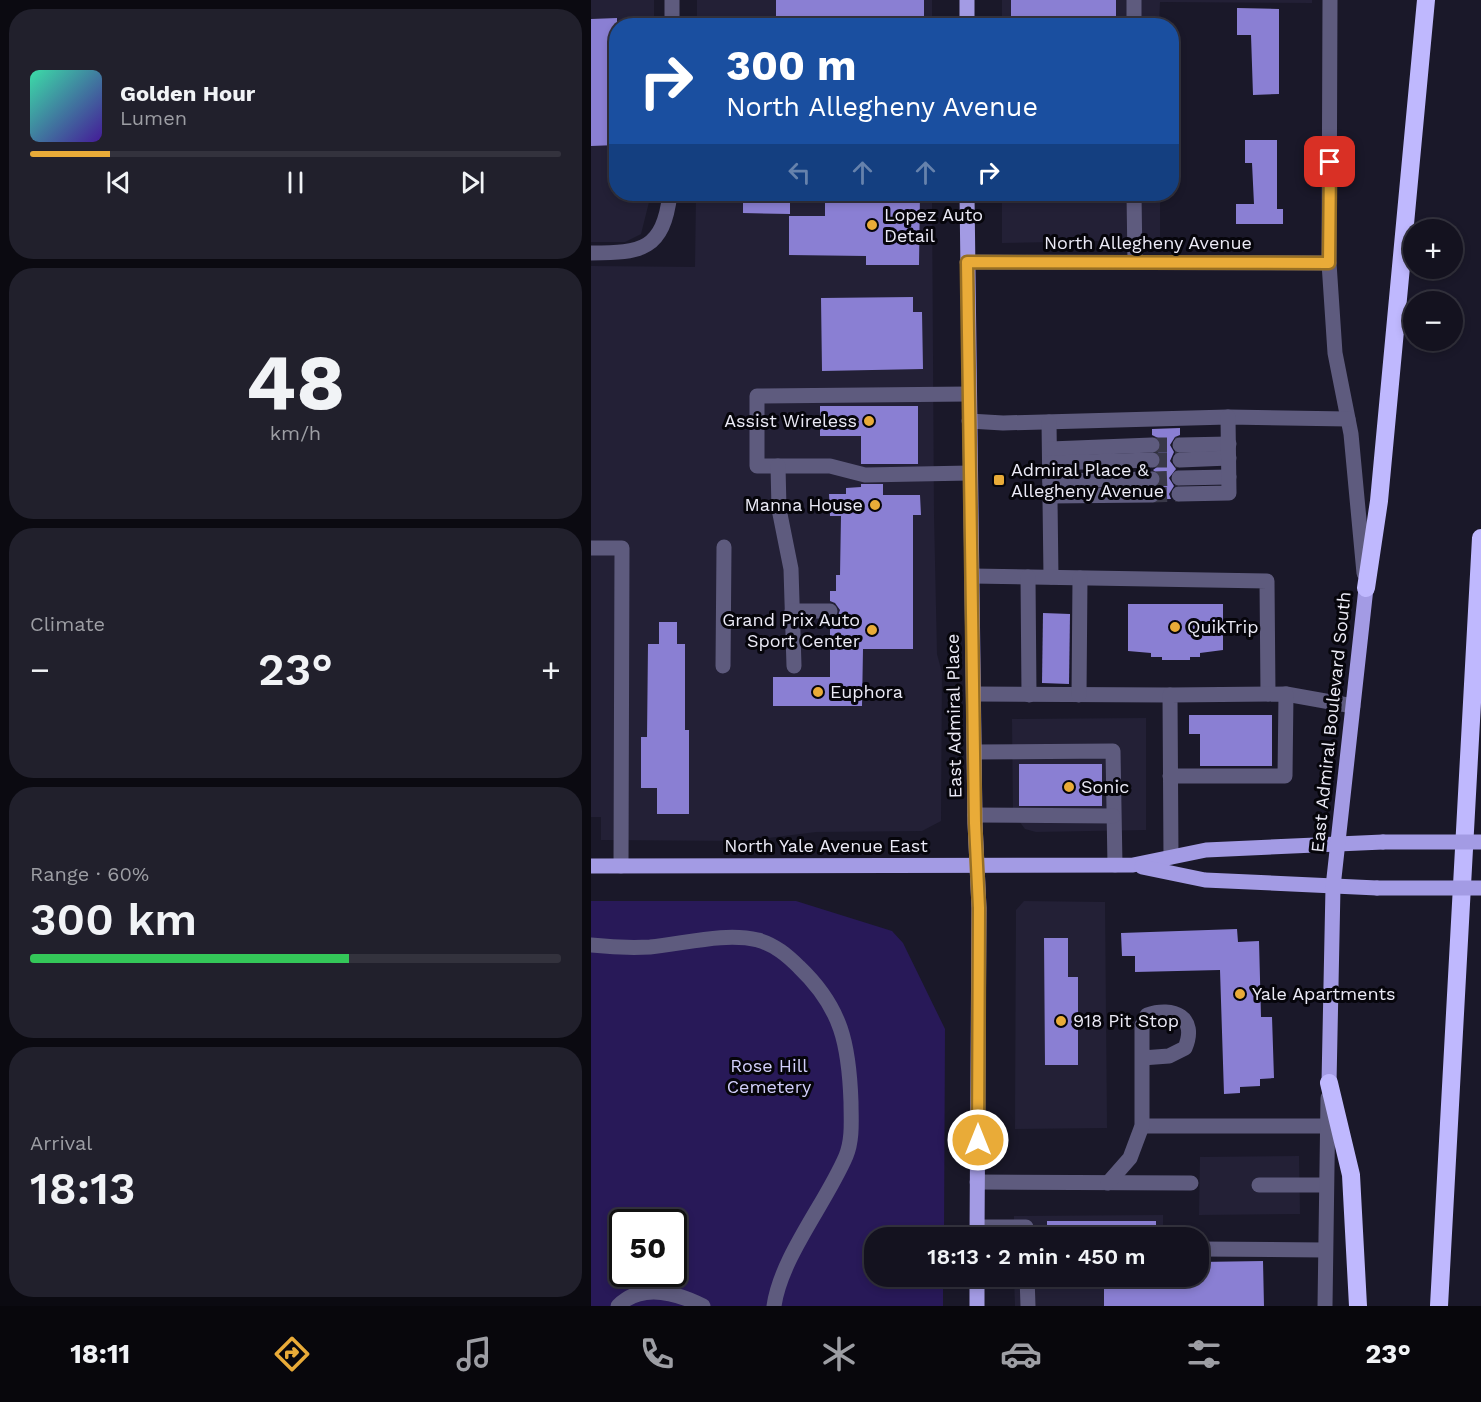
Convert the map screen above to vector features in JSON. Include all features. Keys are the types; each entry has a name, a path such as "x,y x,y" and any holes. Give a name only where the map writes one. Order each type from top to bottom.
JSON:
{"highway":[{"path":"1366,588 1379,501 1426,0"},
{"path":"1439,1306 1481,538"},
{"path":"1329,1083 1351,1175 1358,1306"}],"main road":[{"path":"967,0 967,18"},
{"name":"East Admiral Place","path":"967,201 977,866 977,1227"},
{"name":"East Admiral Boulevard South","path":"1329,1083 1333,887 1366,588"},
{"path":"1133,865 1206,850 1338,843 1481,842"},
{"path":"1133,865 1205,879 1333,887 1481,888"},
{"name":"North Yale Avenue East","path":"591,866 1133,865"},
{"path":"977,1287 977,1306"}],"street":[{"path":"672,0 672,18"},
{"path":"1134,0 1134,18"},
{"name":"East Admiral Boulevard South","path":"1330,0 1329,263 1335,353 1349,419 1366,588"},
{"path":"591,253 628,253 644,247 656,237 668,201"},
{"path":"1134,201 1135,262"},
{"name":"North Allegheny Avenue","path":"967,262 1329,263"},
{"path":"969,394 757,396 757,466 830,466 865,475 970,473"},
{"path":"969,421 1049,422 1228,417 1349,419"},
{"path":"1179,494 1229,494 1228,417"},
{"path":"1049,422 1051,577"},
{"path":"1180,452 1229,451"},
{"path":"1050,456 1152,453"},
{"path":"778,466 780,510 791,569 794,666"},
{"path":"1179,478 1229,477"},
{"path":"1050,489 1152,487"},
{"path":"723,666 725,547"},
{"path":"591,548 622,548 621,866"},
{"path":"972,576 1267,581 1268,694"},
{"path":"1028,577 1029,695"},
{"path":"1079,695 1080,578"},
{"path":"792,611 830,611"},
{"path":"975,694 1286,694 1353,706"},
{"path":"1170,776 1285,776 1286,694"},
{"path":"1170,695 1171,857"},
{"path":"975,752 1113,751 1115,865"},
{"path":"975,815 1113,816"},
{"path":"591,945 647,947 738,938 758,940 775,947 790,958 812,979 831,1005 842,1029 850,1059 852,1128 848,1151 839,1174 780,1278 774,1306"},
{"path":"1108,1183 1130,1158 1141,1126 1141,1058"},
{"name":"East Admiral Boulevard South","path":"1325,1306 1329,1083"},
{"path":"1141,1126 1328,1126"},
{"path":"977,1182 1191,1183"},
{"path":"1259,1185 1326,1185"},
{"path":"1209,1249 1325,1250"},
{"path":"1027,1287 1028,1306"},
{"path":"618,1306 636,1294 666,1292 703,1306"}],"shaded area":[{"path":"591,0 654,0 654,18 609,18 609,201 649,201 641,234 625,242 591,242"},
{"path":"697,0 932,0 932,18 697,18"},
{"path":"1002,0 1312,0 1312,3 1160,2 1159,18 1002,18"},
{"path":"696,201 932,201 934,515 937,654 942,673 941,821 922,831 816,832 745,841 601,840 601,817 591,817 591,266 695,267"},
{"path":"1002,201 1160,201 1160,240 1002,243"},
{"path":"1146,718 1146,830 1036,832 1025,829 1013,813 1012,719"},
{"path":"1024,901 1105,902 1107,1128 1015,1129 1016,910"},
{"path":"1299,1156 1300,1214 1199,1215 1200,1157"},
{"path":"1163,1215 1163,1227 1014,1227 1014,1216"},
{"path":"1014,1287 1164,1287 1164,1306 1015,1306"}],"green space":[{"name":"Rose Hill Cemetery","path":"591,901 796,901 892,931 903,943 945,1029 944,1227 864,1227 864,1287 943,1287 943,1306 591,1306"}],"building":[{"path":"776,0 924,0 924,17 921,18 776,17"},
{"path":"1011,0 1116,0 1116,18 1011,18"},
{"path":"1237,8 1279,9 1279,94 1253,95 1251,35 1237,35"},
{"path":"609,18 609,145 591,146 591,19"},
{"path":"1245,140 1277,140 1277,209 1283,209 1283,224 1236,224 1236,204 1254,204 1252,163 1245,163"},
{"path":"743,201 790,201 790,214 743,213"},
{"name":"Lopez Auto Detail","path":"825,201 920,201 919,265 866,265 866,256 789,255 789,216 825,216"},
{"path":"913,297 913,312 922,312 923,369 822,371 821,298"},
{"name":"Assist Wireless","path":"820,406 918,406 918,464 861,464 861,436 820,436"},
{"path":"1180,428 1180,435 1175,437 1170,445 1174,452 1170,461 1176,469 1169,478 1174,486 1169,494 1171,499 1161,499 1162,494 1157,487 1162,478 1153,470 1161,464 1158,453 1162,444 1160,439 1152,435 1152,429"},
{"path":"861,484 883,484 883,495 920,495 921,515 913,515 913,649 863,649 862,706 773,706 773,677 830,677 830,621 838,616 840,610 835,603 830,601 830,591 836,591 836,575 840,575 841,516 830,516 829,494 846,494 846,488 861,487"},
{"name":"QuikTrip","path":"1128,604 1223,604 1223,650 1200,653 1200,657 1190,657 1190,660 1162,660 1162,657 1151,657 1151,653 1128,651"},
{"path":"1043,613 1070,614 1069,684 1042,683"},
{"path":"659,622 677,622 677,644 685,644 685,730 689,730 689,814 657,814 657,788 641,788 641,737 647,737 648,644 659,644"},
{"path":"1189,715 1272,715 1272,766 1200,766 1200,734 1189,734"},
{"name":"Sonic","path":"1019,764 1102,764 1102,806 1019,806"},
{"name":"Yale Apartments","path":"1237,929 1238,942 1259,941 1261,1017 1272,1017 1274,1078 1260,1079 1260,1086 1240,1087 1240,1093 1224,1094 1220,970 1135,972 1135,956 1122,956 1121,933"},
{"name":"918 Pit Stop","path":"1044,938 1068,938 1068,977 1078,977 1078,1065 1045,1065"},
{"path":"1047,1221 1156,1221 1156,1227 1047,1227"},
{"path":"1263,1261 1264,1306 1104,1306 1104,1287 1209,1287 1209,1262"}],"tunnel":[{"path":"1152,445 1180,445"},
{"path":"1152,460 1180,460"},
{"path":"1152,479 1179,478"},
{"path":"1152,495 1179,494"}],"place":[{"name":"Lopez Auto Detail","path":"872,225"},
{"name":"Assist Wireless","path":"869,421"},
{"name":"Admiral Place & Allegheny Avenue","path":"999,480"},
{"name":"Manna House","path":"875,505"},
{"name":"QuikTrip","path":"1175,627"},
{"name":"Grand Prix Auto Sport Center","path":"872,630"},
{"name":"Euphora","path":"818,692"},
{"name":"Sonic","path":"1069,787"},
{"name":"Yale Apartments","path":"1240,994"},
{"name":"918 Pit Stop","path":"1061,1021"}],"route":[{"path":"978,1140 979,908 975,823 975,694 967,262 1329,263 1330,162"}]}
